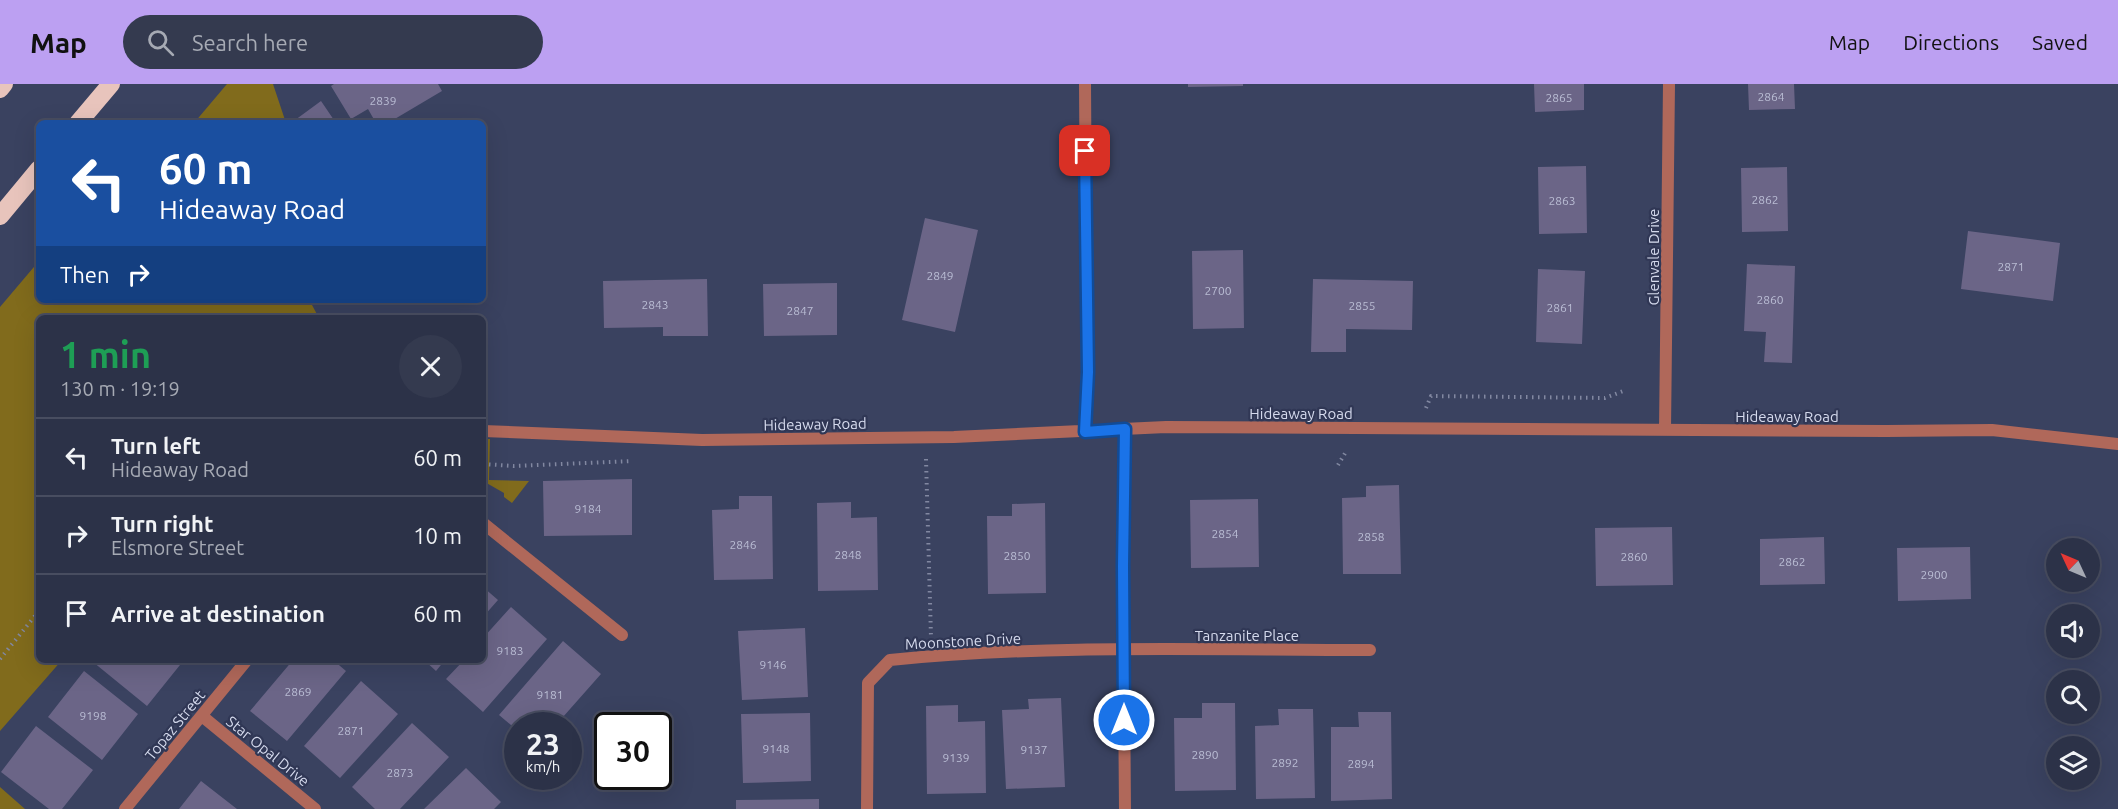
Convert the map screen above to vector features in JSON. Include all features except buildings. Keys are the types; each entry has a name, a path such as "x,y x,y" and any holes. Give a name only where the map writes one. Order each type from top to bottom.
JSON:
{"highway":[{"path":"0,89 4,84"},
{"path":"81,120 111,84"},
{"path":"0,216 36,173"}],"street":[{"path":"1085,84 1088,372 1085,432"},
{"name":"Glenvale Drive","path":"1665,430 1669,84"},
{"name":"Hideaway Road","path":"486,431 702,440 925,438 1166,427 1992,430 2118,444"},
{"path":"1125,429 1125,809"},
{"path":"486,525 622,635"},
{"name":"Tanzanite Place","path":"1124,649 1370,650"},
{"name":"Moonstone Drive","path":"867,809 868,682 890,660 932,656 1124,649"},
{"name":"Topaz Street","path":"125,809 246,663"},
{"name":"Star Opal Drive","path":"202,716 315,809"}],"path":[{"path":"1417,428 1431,396 1605,398 1626,390"},
{"path":"925,438 932,656"},
{"path":"486,464 514,466 633,461"},
{"path":"0,659 36,615"}],"shaded area":[{"path":"227,84 273,84 285,120 197,120"},
{"path":"36,265 36,303 314,303 312,305 317,315 36,315 36,663 59,663 0,731 0,307"},
{"path":"486,439 490,439 489,480 529,481 512,503 504,497 504,493 486,483"},
{"path":"0,787 25,809 0,809"}],"route":[{"path":"1085,151 1088,372 1085,432 1125,429 1124,720"}]}
